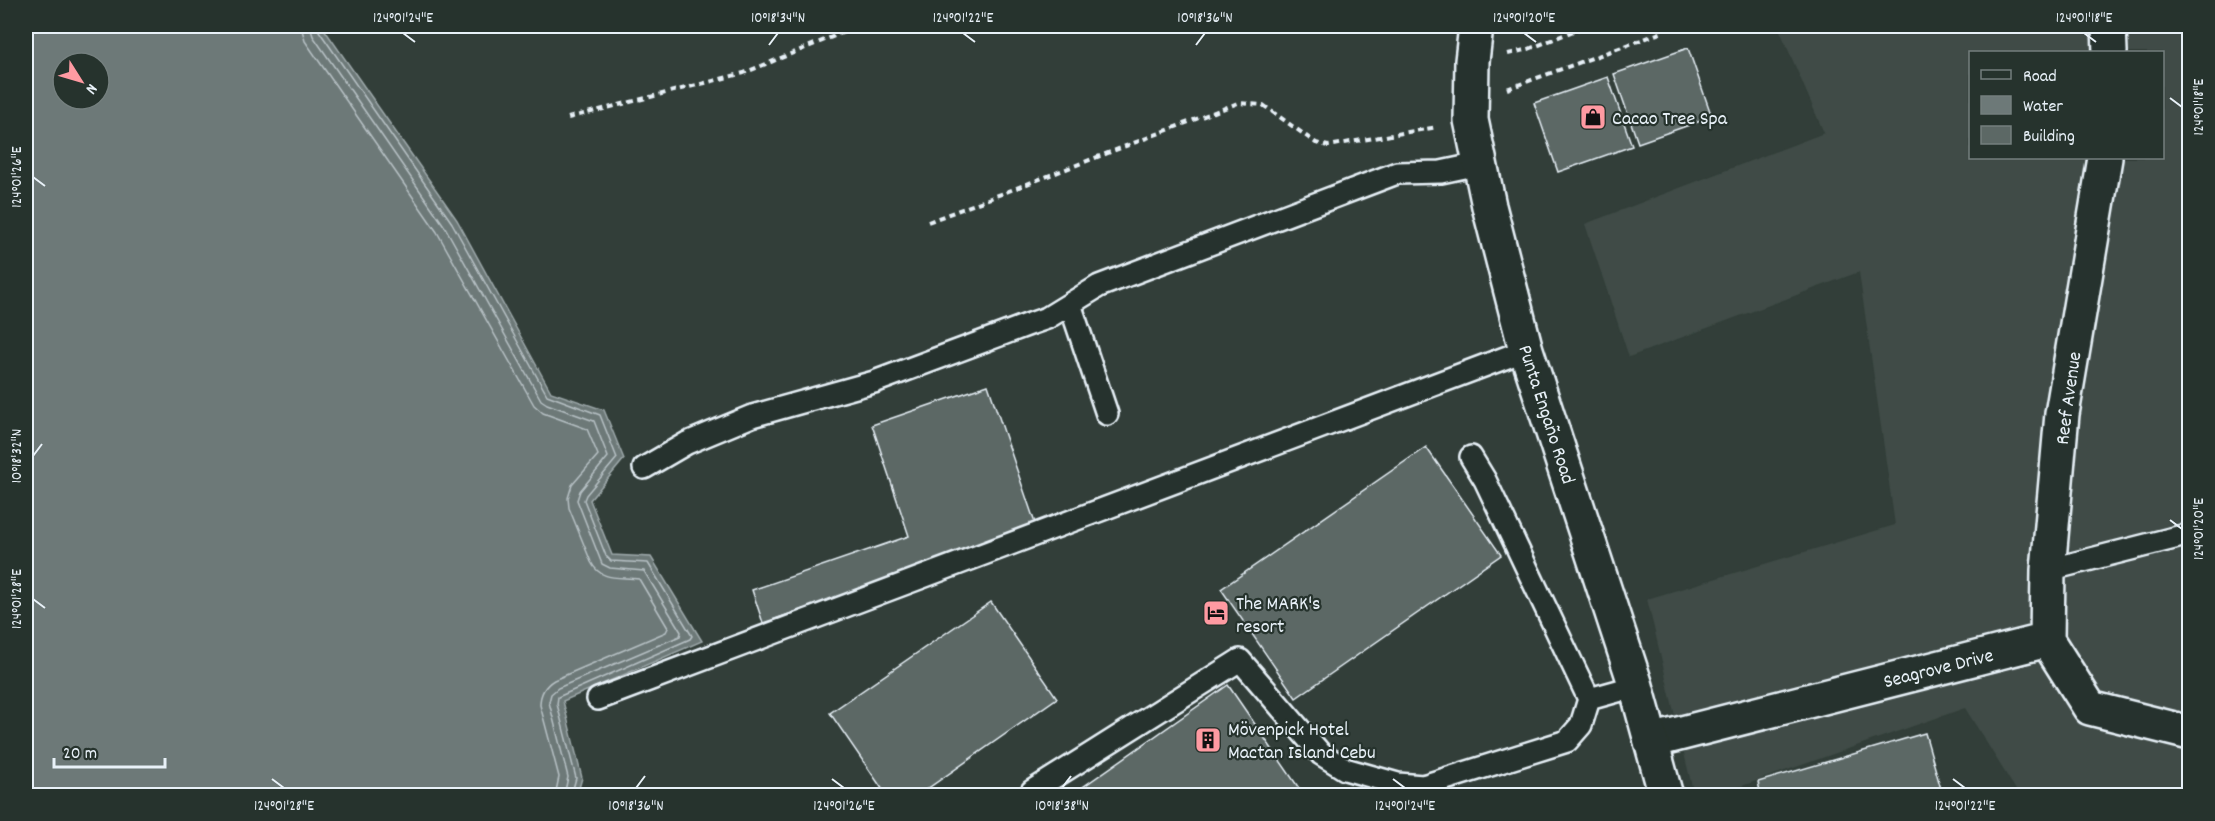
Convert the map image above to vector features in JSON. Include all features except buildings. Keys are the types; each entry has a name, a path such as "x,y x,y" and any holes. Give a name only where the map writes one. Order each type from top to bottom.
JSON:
{"street":[{"name":"Punta Engaño Road","path":"1476,26 1472,61 1472,111 1479,164 1526,350 1635,686 1666,795"},
{"name":"Reef Avenue","path":"2047,640 2048,570 2062,414 2105,159"},
{"path":"2047,640 2090,708 2190,733"},
{"name":"Seagrove Drive","path":"1651,741 2047,640"}],"lane":[{"path":"644,468 687,443 752,416 874,381 1027,326 1047,318 1099,286 1396,173 1440,172 1479,164"},
{"path":"1070,304 1107,414"},
{"path":"598,699 1526,350"},
{"path":"1032,791 1240,660 1321,754 1345,769 1398,784 1423,786 1567,741 1581,725 1590,699 1485,480 1471,457"},
{"path":"2048,570 2190,534"},
{"path":"1590,699 1635,686"}],"path":[{"path":"568,118 744,73 860,26"},
{"path":"1472,61 1528,50 1586,26"},
{"path":"928,222 1238,103 1263,105 1316,144 1328,146 1472,111 1663,32 1661,26"}],"shaded area":[{"path":"1778,26 2189,26 2189,795 2019,795 1965,708 1716,795 1694,795 1647,599 1895,525 1859,272 1629,357 1585,224 1824,133"}],"water":[{"path":"26,26 322,26 457,220 551,392 604,410 624,459 590,500 612,555 651,557 702,641 563,701 582,778 577,795 26,795"}],"place":[{"name":"Cacao Tree Spa","path":"1593,117"},
{"name":"The MARK's resort","path":"1216,613"},
{"name":"Mövenpick Hotel Mactan Island Cebu","path":"1208,740"}]}
